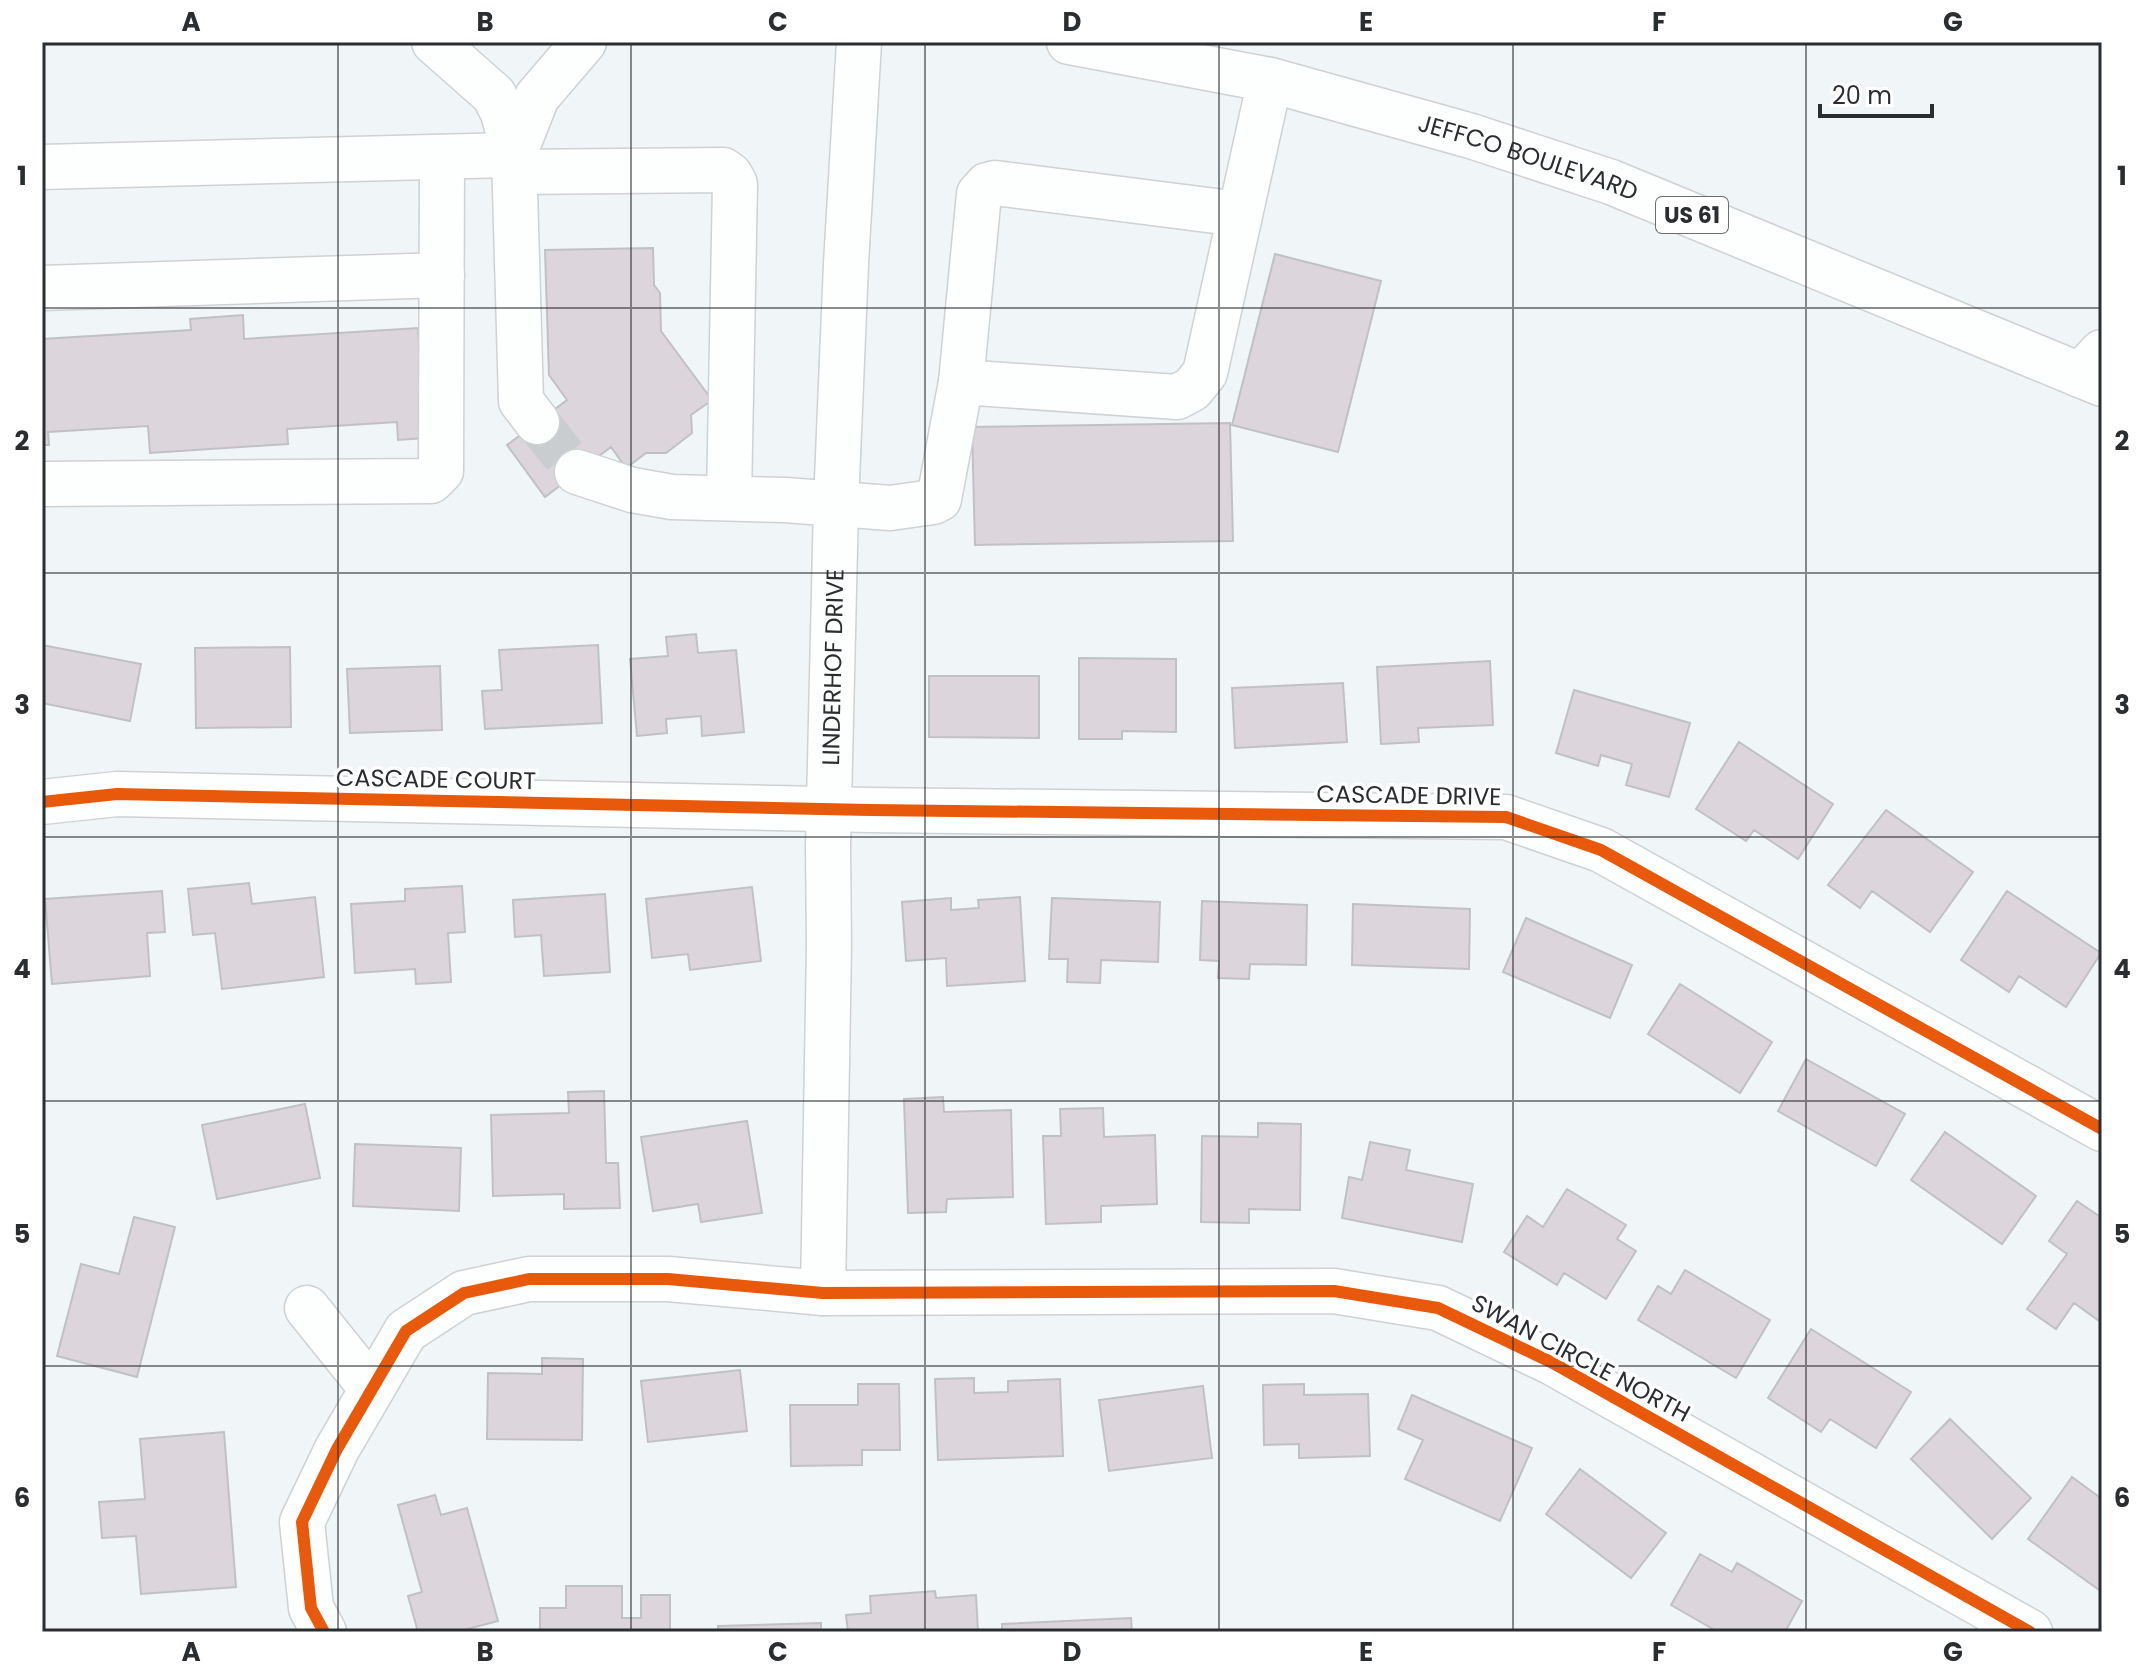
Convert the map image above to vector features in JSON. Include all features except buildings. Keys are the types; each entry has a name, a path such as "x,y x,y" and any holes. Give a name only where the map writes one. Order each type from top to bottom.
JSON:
{"street":[{"path":"434,42 494,95 503,113 514,163 521,401 537,422"},
{"path":"514,163 537,97 584,42"},
{"name":"LINDERHOF DRIVE","path":"823,1293 836,504 859,42"},
{"name":"JEFFCO BOULEVARD","path":"1069,42 1270,80 1471,136 1611,182 2095,370"},
{"path":"961,382 1177,397 1192,389 1205,373 1270,80"},
{"path":"42,484 431,481 441,471 442,157"},
{"path":"42,167 442,157 514,163 723,170 735,184 729,498"},
{"path":"577,472 632,490 672,497 890,508 933,502 939,499 961,382 979,194 987,185 995,183 1239,214"},
{"path":"42,288 442,275"},
{"name":"CASCADE COURT","path":"42,802 117,794 829,809"},
{"name":"CASCADE DRIVE","path":"829,809 1506,817 1601,850 2102,1129"},
{"name":"SWAN CIRCLE NORTH","path":"324,1632 311,1608 302,1522 337,1449 406,1331 464,1293 529,1279 668,1279 823,1293 1334,1291 1438,1308 1553,1363 2030,1632"},
{"path":"307,1308 372,1389"}],"tunnel":[{"path":"537,422 577,472"}],"cycle path":[{"path":"42,802 117,794 870,810 1506,817 1601,850 2102,1129"},
{"path":"324,1632 311,1608 302,1522 337,1449 406,1331 464,1293 529,1279 668,1279 823,1293 1334,1291 1438,1308 1553,1363 2030,1632"}]}
